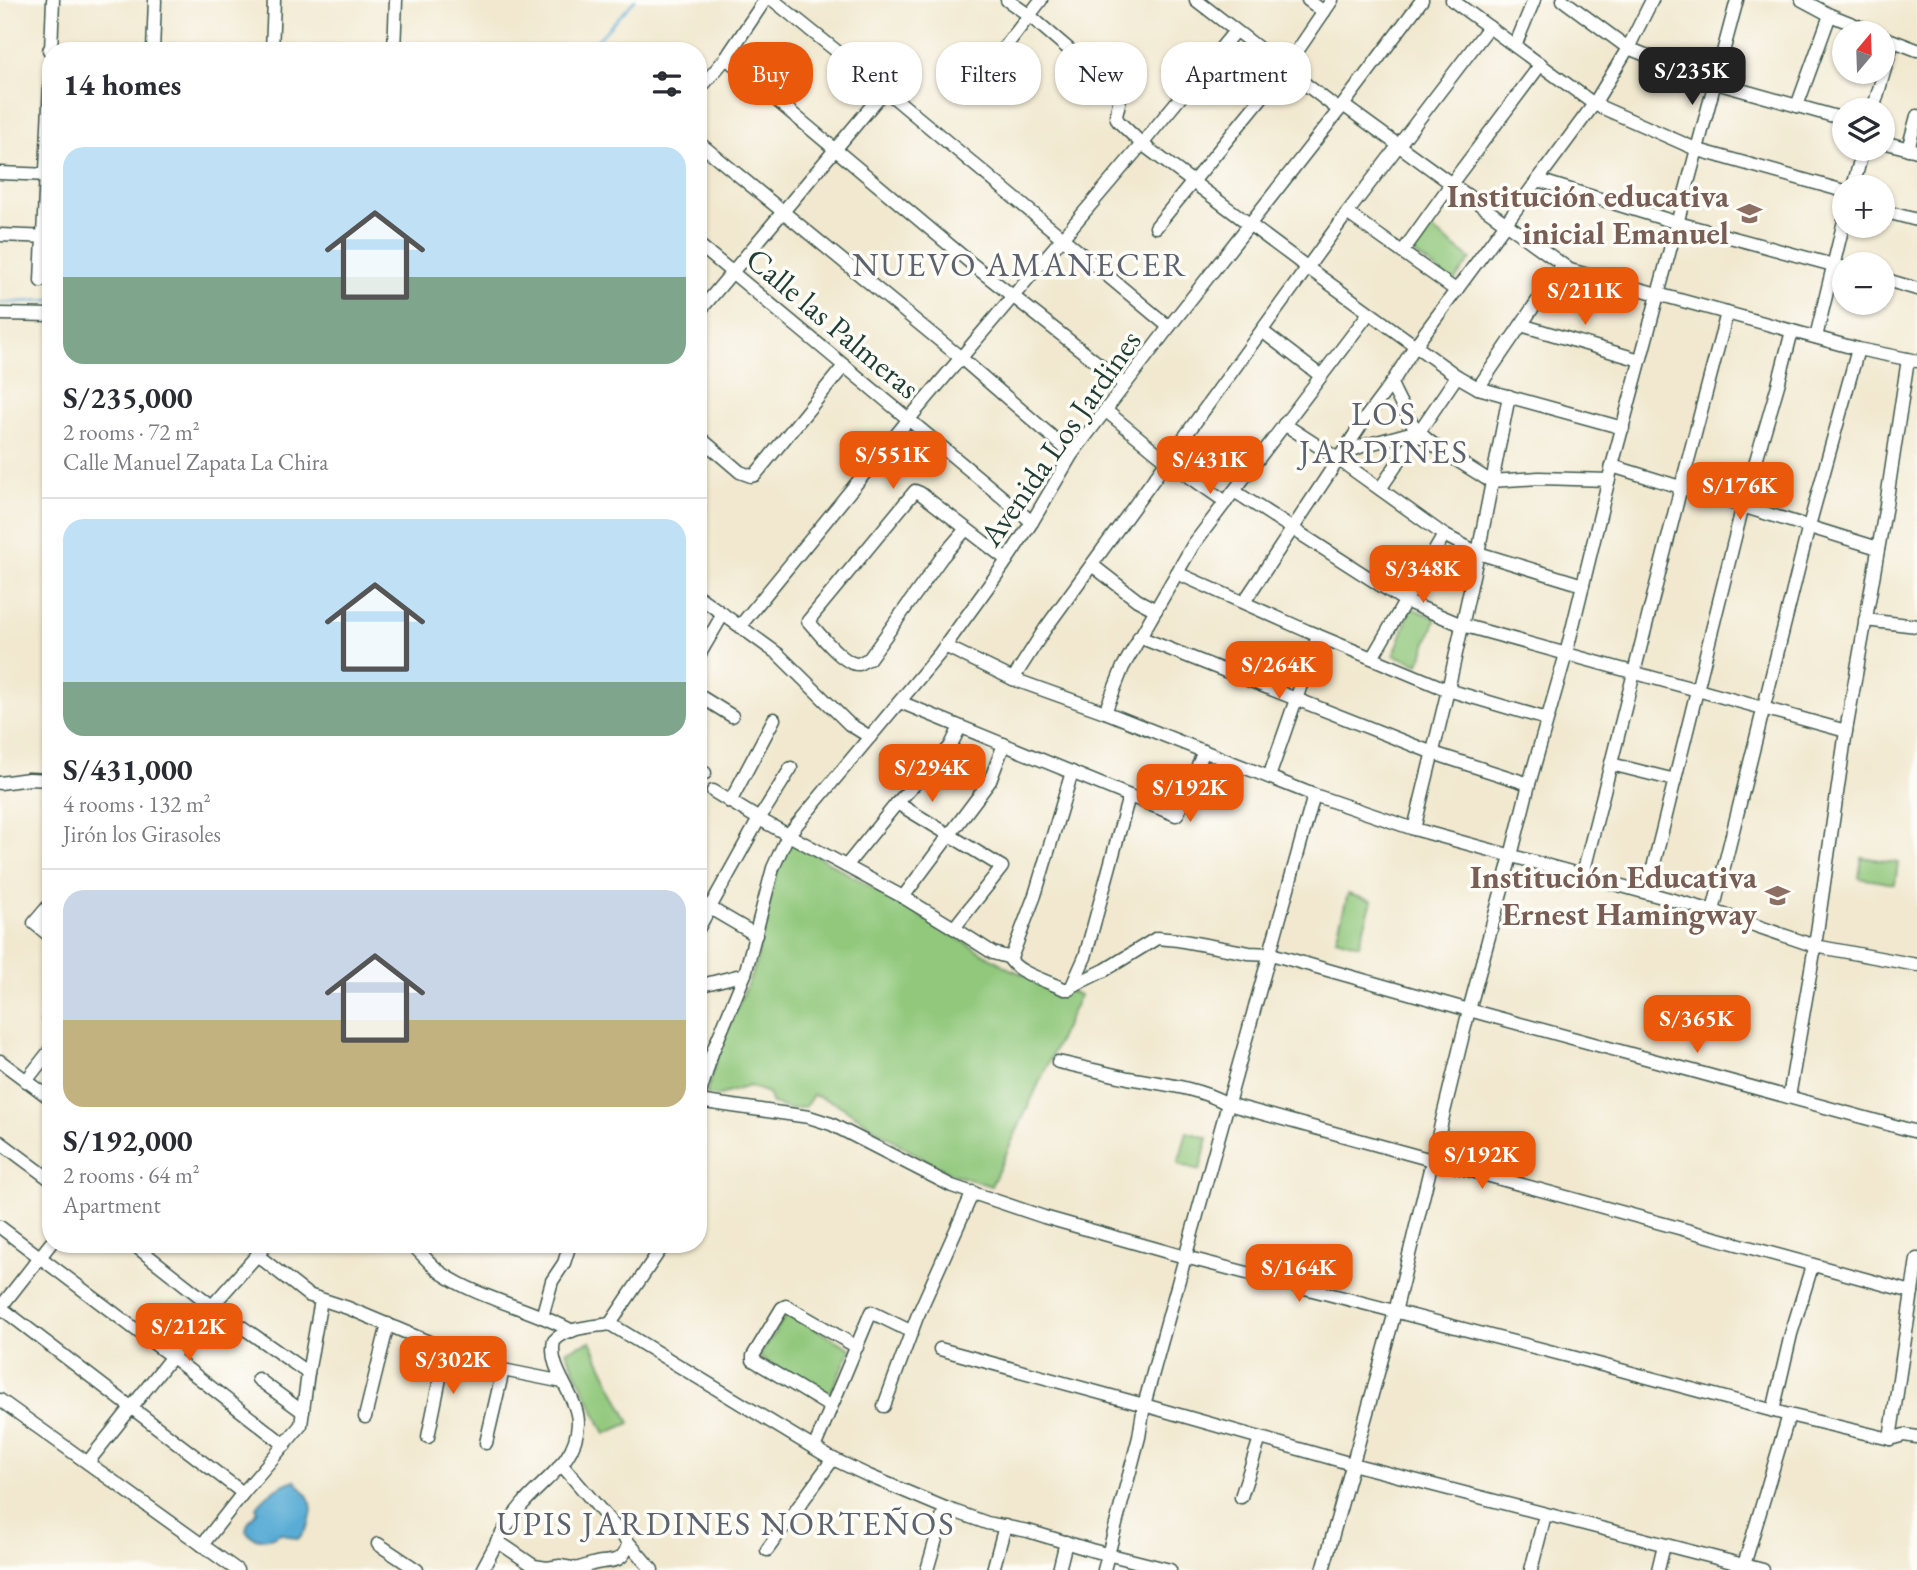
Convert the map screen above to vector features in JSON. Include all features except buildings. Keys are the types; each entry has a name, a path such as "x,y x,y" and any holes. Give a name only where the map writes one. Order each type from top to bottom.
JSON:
{"street":[{"path":"51,42 53,0"},
{"path":"153,42 155,0"},
{"path":"272,42 274,0"},
{"path":"394,42 396,0"},
{"path":"707,80 726,58 765,0"},
{"path":"773,0 827,43"},
{"path":"1007,0 1030,16 1121,94 1116,116 1118,121 1142,144 1457,376 1478,388 1623,428"},
{"path":"1010,42 1041,0"},
{"path":"1195,0 1249,42"},
{"path":"1308,0 1324,12"},
{"path":"1303,42 1332,0"},
{"name":"Avenida Los Jardines","path":"707,1048 746,974 773,868 788,835 945,646 1007,560 1072,454 1422,0"},
{"path":"1452,0 1594,104 1698,150 1832,188"},
{"path":"1515,46 1534,0"},
{"path":"1563,0 1628,48 1716,83 1832,116"},
{"path":"1323,1570 1395,1312 1469,1010 1566,654 1612,466 1737,0"},
{"path":"1802,0 1845,21"},
{"path":"1244,602 1415,346 1594,104 1628,48 1649,1"},
{"path":"1797,106 1830,15"},
{"path":"1013,679 1045,629 1347,213 1489,27"},
{"path":"740,626 909,419 1235,31"},
{"path":"1895,42 1917,50"},
{"path":"726,58 834,150 1125,384"},
{"path":"1403,251 1541,64"},
{"path":"1311,87 1398,145 1570,270 1792,331 1912,360 1846,732 1815,946 1789,1097"},
{"path":"707,302 872,105"},
{"path":"903,105 1169,327"},
{"path":"1156,227 1256,105"},
{"path":"1895,145 1912,150 1917,116"},
{"path":"707,149 961,358 1072,454"},
{"path":"0,173 42,174"},
{"path":"1538,180 1678,223 1832,264"},
{"path":"1347,213 1457,291"},
{"path":"1895,214 1917,220"},
{"path":"0,236 42,237"},
{"name":"Calle las Palmeras","path":"707,252 1032,522"},
{"path":"1478,388 1562,265"},
{"path":"41,281 42,274"},
{"path":"1895,283 1917,289"},
{"path":"1816,337 1832,288"},
{"path":"1105,712 1123,667 1193,545 1369,313"},
{"path":"1583,874 1727,313"},
{"path":"0,314 42,315"},
{"path":"1521,326 1640,360"},
{"path":"1262,331 1321,376"},
{"path":"1647,892 1743,505 1792,331"},
{"path":"1713,911 1809,526 1858,348"},
{"path":"707,444 740,472 747,476 755,475 844,366"},
{"path":"1380,489 1457,376"},
{"path":"1391,384 1418,431 1491,481 1539,478 1609,480"},
{"path":"1414,829 1448,690 1509,396"},
{"path":"1105,410 1167,461 1292,528 1405,601 1462,625 1846,732"},
{"path":"1284,424 1339,457 1444,535 1478,553 1583,585"},
{"path":"1339,457 1362,446 1418,431"},
{"path":"1612,466 1878,548"},
{"path":"966,528 869,659 859,664 851,662 837,652 808,621 915,491 966,528 1007,560"},
{"path":"1372,658 1444,535"},
{"path":"1092,565 1137,600 1156,610"},
{"path":"1177,573 1448,690 1547,719"},
{"path":"707,602 778,654 849,724 870,737"},
{"path":"707,642 723,614"},
{"path":"1865,620 1917,626"},
{"path":"1269,777 1318,636"},
{"path":"1139,637 1433,753 1529,784"},
{"path":"945,646 1013,679 1105,712 1314,795 1414,829 1713,911 1815,946 1917,965"},
{"path":"707,700 733,716"},
{"path":"900,702 1176,814 1205,751"},
{"path":"730,802 774,719"},
{"path":"846,866 897,803 950,747 960,727"},
{"path":"903,897 989,781 1004,744"},
{"path":"1611,764 1675,779"},
{"path":"707,900 791,768"},
{"path":"1009,957 1011,958 1035,895 1072,772"},
{"path":"0,783 42,780"},
{"path":"713,791 903,897 993,953 1009,957"},
{"path":"1104,1570 1139,1437 1144,1405 1314,795"},
{"path":"1072,986 1085,957 1129,796"},
{"path":"897,803 1002,867 954,928"},
{"path":"707,907 755,935"},
{"path":"42,914 34,923 42,930"},
{"path":"1009,957 1012,965 1022,972 1070,989 1105,971 1157,938 1271,954 1917,1132"},
{"path":"707,984 746,974"},
{"path":"0,1061 42,1093"},
{"path":"26,1081 42,1061"},
{"path":"1058,1062 1179,1086 1214,1096 1228,1104 1912,1292"},
{"path":"707,1101 809,1117 831,1124 952,1186 1044,1217 1185,1257 1789,1415 1890,1439 1904,1435 1917,1437"},
{"path":"0,1142 42,1173"},
{"path":"884,1406 912,1332 973,1192"},
{"path":"0,1227 285,1445"},
{"path":"43,1253 0,1307 243,1493"},
{"path":"144,1253 212,1306 308,1373"},
{"path":"420,1253 439,1271 464,1286 572,1331"},
{"path":"542,1317 552,1281 567,1253"},
{"path":"610,1324 658,1253"},
{"path":"88,1462 212,1306 257,1255 308,1295 503,1370 563,1382"},
{"path":"1890,1439 1917,1259"},
{"path":"1773,1411 1791,1334 1812,1266"},
{"path":"202,1545 301,1425 321,1300"},
{"path":"831,1407 753,1360 752,1356 782,1308 786,1306 857,1347"},
{"path":"814,1448 872,1312 912,1332"},
{"path":"365,1417 388,1324"},
{"path":"482,1570 522,1504 549,1479 572,1451 578,1420 552,1347 558,1337 572,1331 610,1324 833,1460 987,1523 1028,1531 1170,1570"},
{"path":"428,1437 446,1349"},
{"path":"940,1349 1352,1464 1763,1570"},
{"path":"486,1443 503,1370"},
{"path":"258,1379 303,1412"},
{"path":"0,1400 237,1570"},
{"path":"1746,1567 1789,1415"},
{"path":"1241,1497 1260,1438"},
{"path":"767,1550 833,1460"},
{"path":"561,1464 652,1570"},
{"path":"927,1570 945,1508"},
{"path":"1531,1570 1545,1515"},
{"path":"993,1570 1005,1526"},
{"path":"498,1541 534,1566 581,1569 622,1558 628,1544"},
{"path":"1059,1570 1066,1542"},
{"path":"378,1544 414,1569"},
{"path":"1658,1570 1664,1545"}],"green space":[{"path":"1430,228 1471,259 1453,282 1412,252"},
{"path":"1411,608 1436,618 1419,664 1394,655"},
{"path":"791,840 1010,969 1080,995 991,1186 950,1173 836,1103 813,1095 805,1107 789,1109 772,1104 768,1093 749,1086 717,1096 707,1094 721,1046 756,964 779,862"},
{"path":"1862,857 1898,863 1895,884 1859,878"},
{"path":"1348,894 1372,901 1359,945 1336,938"},
{"path":"1187,1132 1208,1138 1200,1170 1178,1164"},
{"path":"787,1313 851,1349 828,1398 759,1357"},
{"path":"590,1341 630,1423 605,1434 566,1351"}],"water":[{"path":"295,1480 307,1495 312,1510 309,1524 302,1535 297,1539 281,1533 263,1539 250,1535 246,1531 247,1525 258,1510 256,1508 278,1487"}],"waterway":[{"path":"595,42 635,0"},
{"path":"0,303 42,301"}],"place":[{"name":"Institución educativa inicial Emanuel","path":"1749,214"},
{"name":"Institución Educativa Ernest Hamingway","path":"1777,895"}],"district":[{"name":"NUEVO AMANECER","path":"1020,264"},
{"name":"LOS JARDINES","path":"1384,432"},
{"name":"UPIS JARDINES NORTEÑOS","path":"726,1523"}]}
